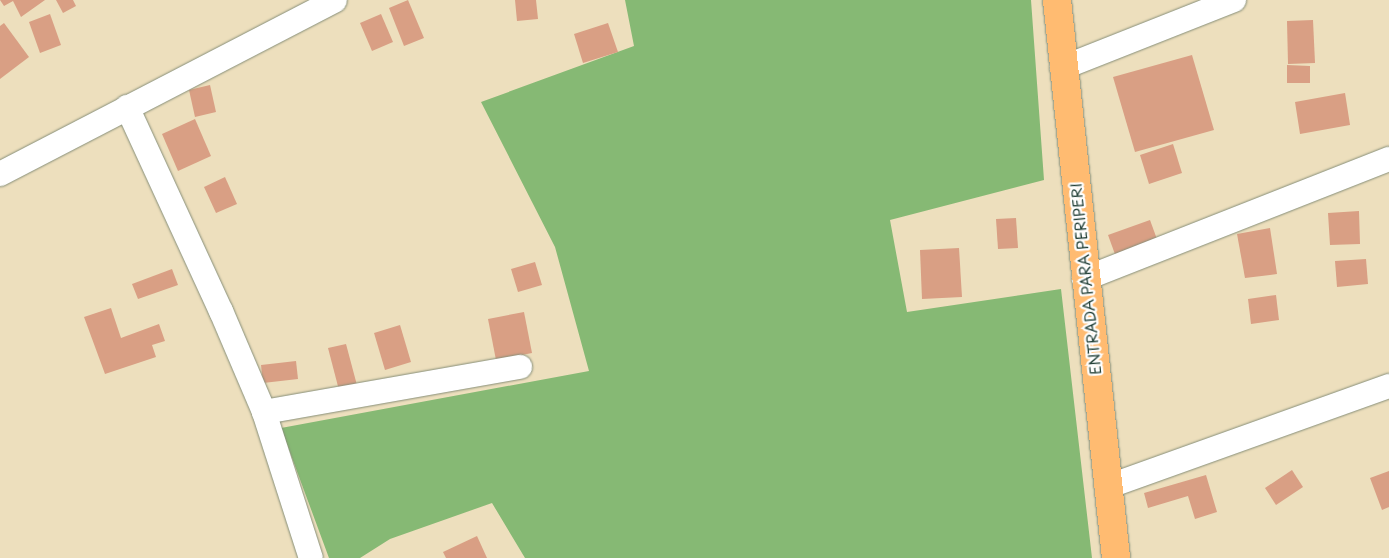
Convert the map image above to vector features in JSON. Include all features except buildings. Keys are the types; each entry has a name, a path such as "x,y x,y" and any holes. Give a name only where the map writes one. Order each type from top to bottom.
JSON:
{"main road":[{"name":"ENTRADA PARA PERIPERI","path":"1057,0 1062,68 1084,279 1116,558"}],"street":[{"path":"0,174 335,0"},
{"path":"1062,68 1234,0"},
{"path":"127,107 221,311 264,412 311,558"},
{"path":"1084,279 1389,160"},
{"path":"264,412 520,367"},
{"path":"1108,487 1389,386"}],"green space":[{"path":"625,0 1031,0 1044,180 890,220 907,312 1061,289 1092,558 525,558 492,503 390,539 360,558 329,558 281,428 589,371 555,247 481,102 634,46"}]}
